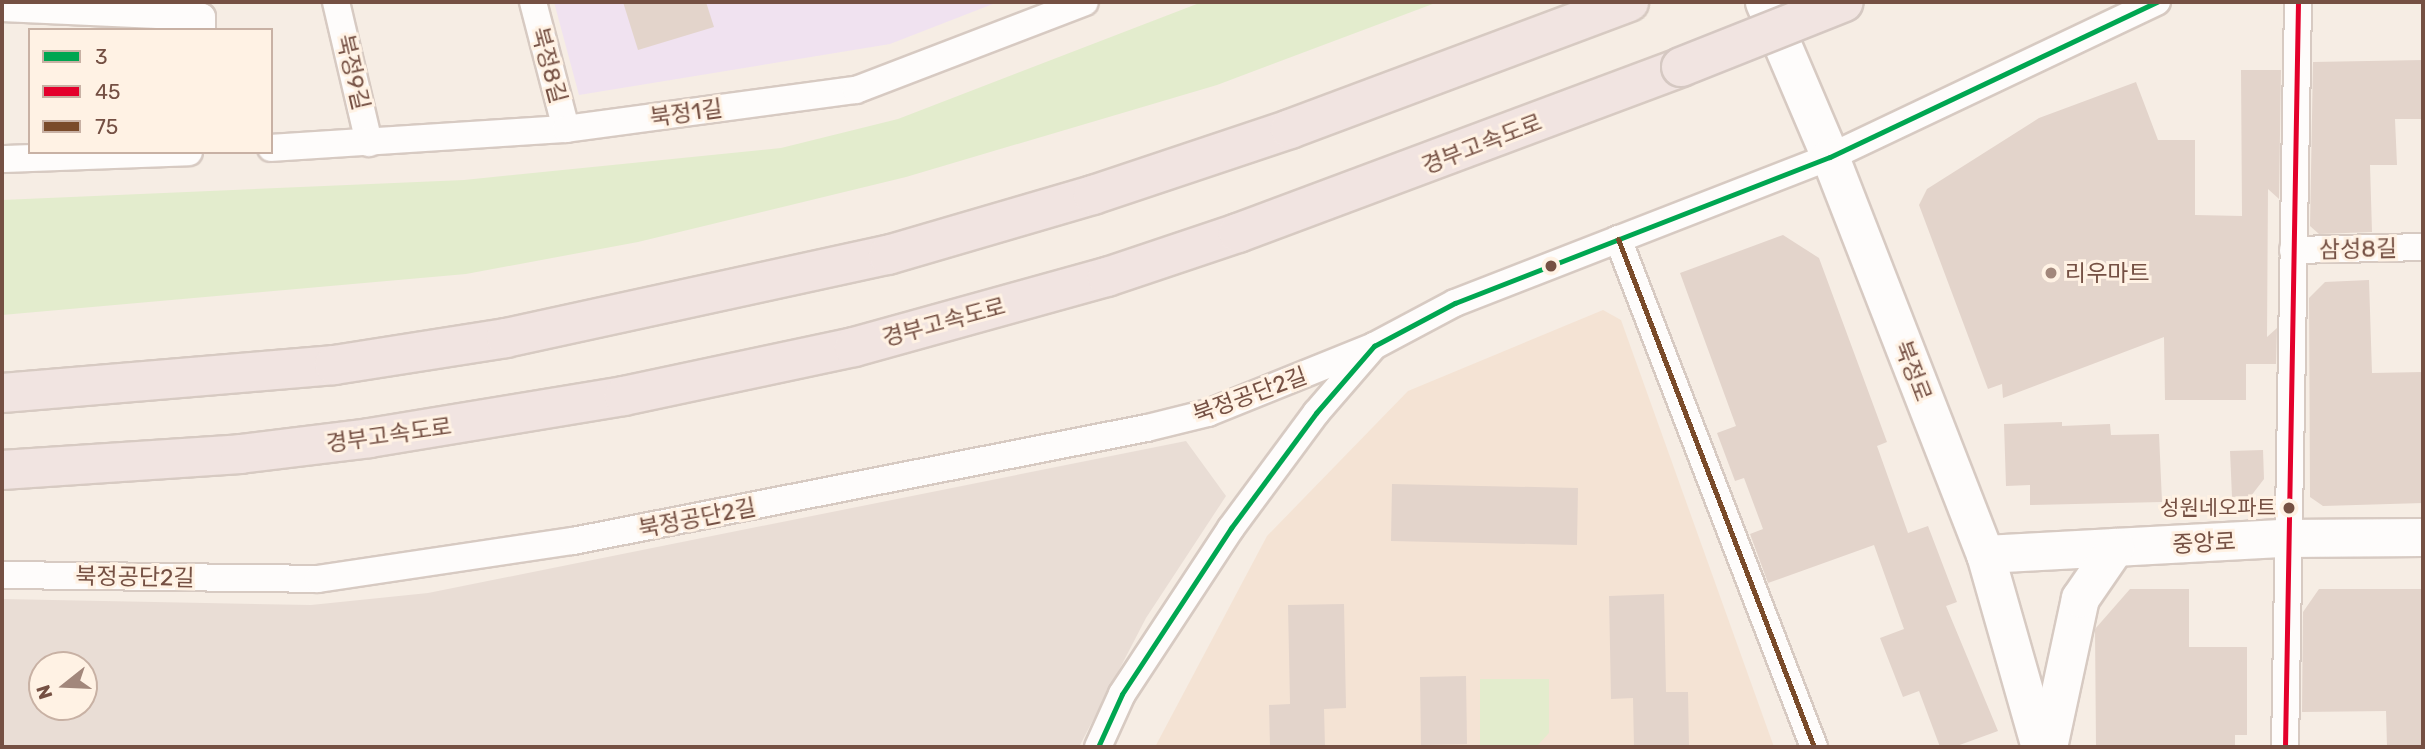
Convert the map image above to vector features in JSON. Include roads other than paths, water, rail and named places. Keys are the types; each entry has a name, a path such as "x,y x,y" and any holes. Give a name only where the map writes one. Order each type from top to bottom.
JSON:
{"highway":[{"path":"2,393 374,359 670,306 888,255 1093,195 1290,129 1629,2"},
{"name":"경부고속도로","path":"2,470 240,454 384,436 624,396 854,347 1107,276 1238,233 1844,2"}],"street":[{"name":"북정9길","path":"336,2 369,143"},
{"name":"북정8길","path":"533,2 566,129"},
{"name":"북정1길","path":"273,148 566,129 856,90 1085,2"},
{"name":"북정로","path":"1764,2 1830,157 1985,554 2040,747"},
{"path":"1098,747 1122,694 1231,528 1316,413 1374,346 1454,303 1830,157 2157,2"},
{"name":"삼성8길","path":"2285,747 2285,538 2298,2"},
{"path":"2,8 48,6 202,17 202,28"},
{"path":"2,159 136,154"},
{"path":"1618,239 1814,747"},
{"name":"삼성8길","path":"2293,250 2423,247"},
{"name":"북정공단2길","path":"2,575 318,579 573,541 1147,428 1208,413 1374,346"},
{"name":"중앙로","path":"1985,554 2285,538 2423,537"},
{"path":"2048,747 2080,598 2115,547"}],"place":[{"name":"리우마트","path":"2051,273"},
{"name":"성원네오파트","path":"2289,508"}]}
